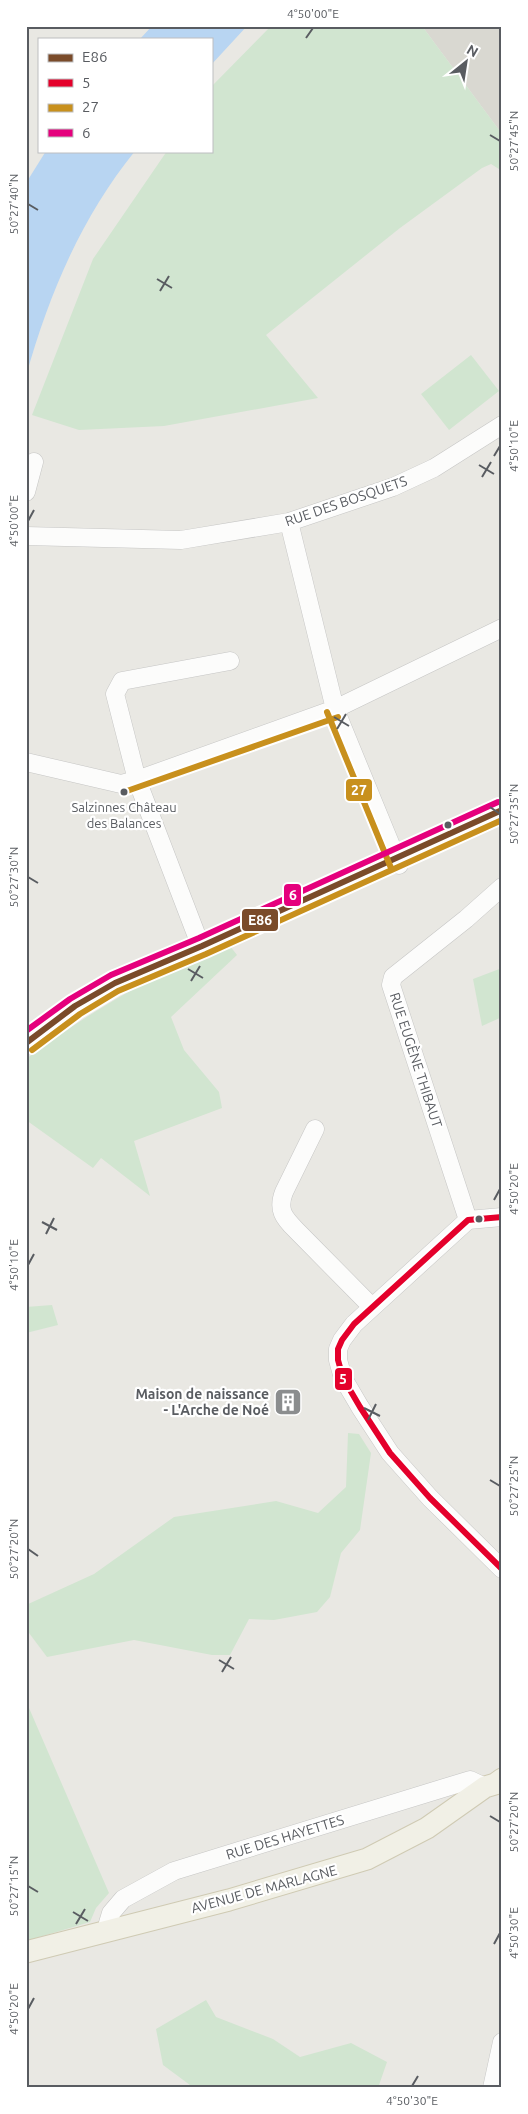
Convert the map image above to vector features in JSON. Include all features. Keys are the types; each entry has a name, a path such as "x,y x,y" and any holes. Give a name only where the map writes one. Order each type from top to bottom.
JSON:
{"main road":[{"path":"397,861 502,810"},
{"path":"26,1043 61,1016 127,977 502,818"},
{"name":"AVENUE DE MARLAGNE","path":"26,1952 238,1897 367,1859 427,1828 493,1783 489,1778 502,1767"}],"street":[{"name":"RUE DES BOSQUETS","path":"26,536 181,540 290,522 393,487 434,468 502,425"},
{"path":"26,492 34,462"},
{"path":"290,522 335,710 397,861"},
{"path":"26,762 121,784 137,780 335,710 502,628"},
{"path":"201,947 137,780 115,694 122,681 230,661"},
{"name":"RUE EUGÈNE THIBAUT","path":"468,1220 391,985 393,977 466,919 502,887"},
{"path":"315,1130 280,1201 280,1209 296,1230 372,1307"},
{"path":"502,1217 468,1220 354,1324 338,1349 338,1360 343,1378 390,1452 430,1498 502,1568"},
{"name":"RUE DES HAYETTES","path":"109,1930 108,1923 111,1914 123,1899 174,1871 470,1780 493,1783"},
{"path":"492,2088 502,2042"}],"shaded area":[{"path":"422,26 502,26 502,134"}],"green space":[{"path":"271,26 422,26 502,134 502,171 491,164 482,168 400,228 266,335 318,398 164,426 79,430 32,415 93,259 166,152 212,152 212,86"},
{"path":"471,355 499,391 449,430 421,394"},
{"path":"230,946 237,955 171,1017 184,1050 219,1092 222,1108 134,1141 150,1196 101,1158 93,1168 26,1120 26,1059 80,1021 137,987 176,967"},
{"path":"502,968 502,1017 482,1026 473,979"},
{"path":"52,1305 58,1325 26,1333 26,1307"},
{"path":"348,1433 359,1434 371,1453 360,1530 341,1553 330,1597 317,1612 274,1620 249,1619 230,1655 212,1655 134,1640 47,1657 26,1629 26,1605 94,1574 174,1517 276,1501 318,1513 346,1487"},
{"path":"26,1701 109,1893 96,1908 90,1922 26,1941"},
{"path":"206,2000 216,2017 273,2039 300,2057 351,2043 387,2062 378,2088 194,2088 163,2065 156,2029"}],"water":[{"path":"152,26 247,26 212,64 212,38 141,38"},
{"path":"45,152 134,152 98,203 69,258 45,316 26,376 26,183"}],"transit line":[{"name":"27","path":"327,712 391,868"},
{"name":"27","path":"124,792 338,717"},
{"name":"6","path":"26,1031 70,999 111,975 199,938 498,802"},
{"name":"E86","path":"26,1043 75,1006 115,983 202,946 502,810"},
{"name":"27","path":"32,1050 80,1014 118,991 206,954 502,820"},
{"name":"5","path":"502,1217 468,1220 354,1324 338,1349 338,1360 343,1378 390,1453 430,1498 502,1569"}],"place":[{"name":"Salzinnes Château des Balances","path":"124,792"},
{"name":"Maison de naissance - L'Arche de Noé","path":"288,1402"}]}
